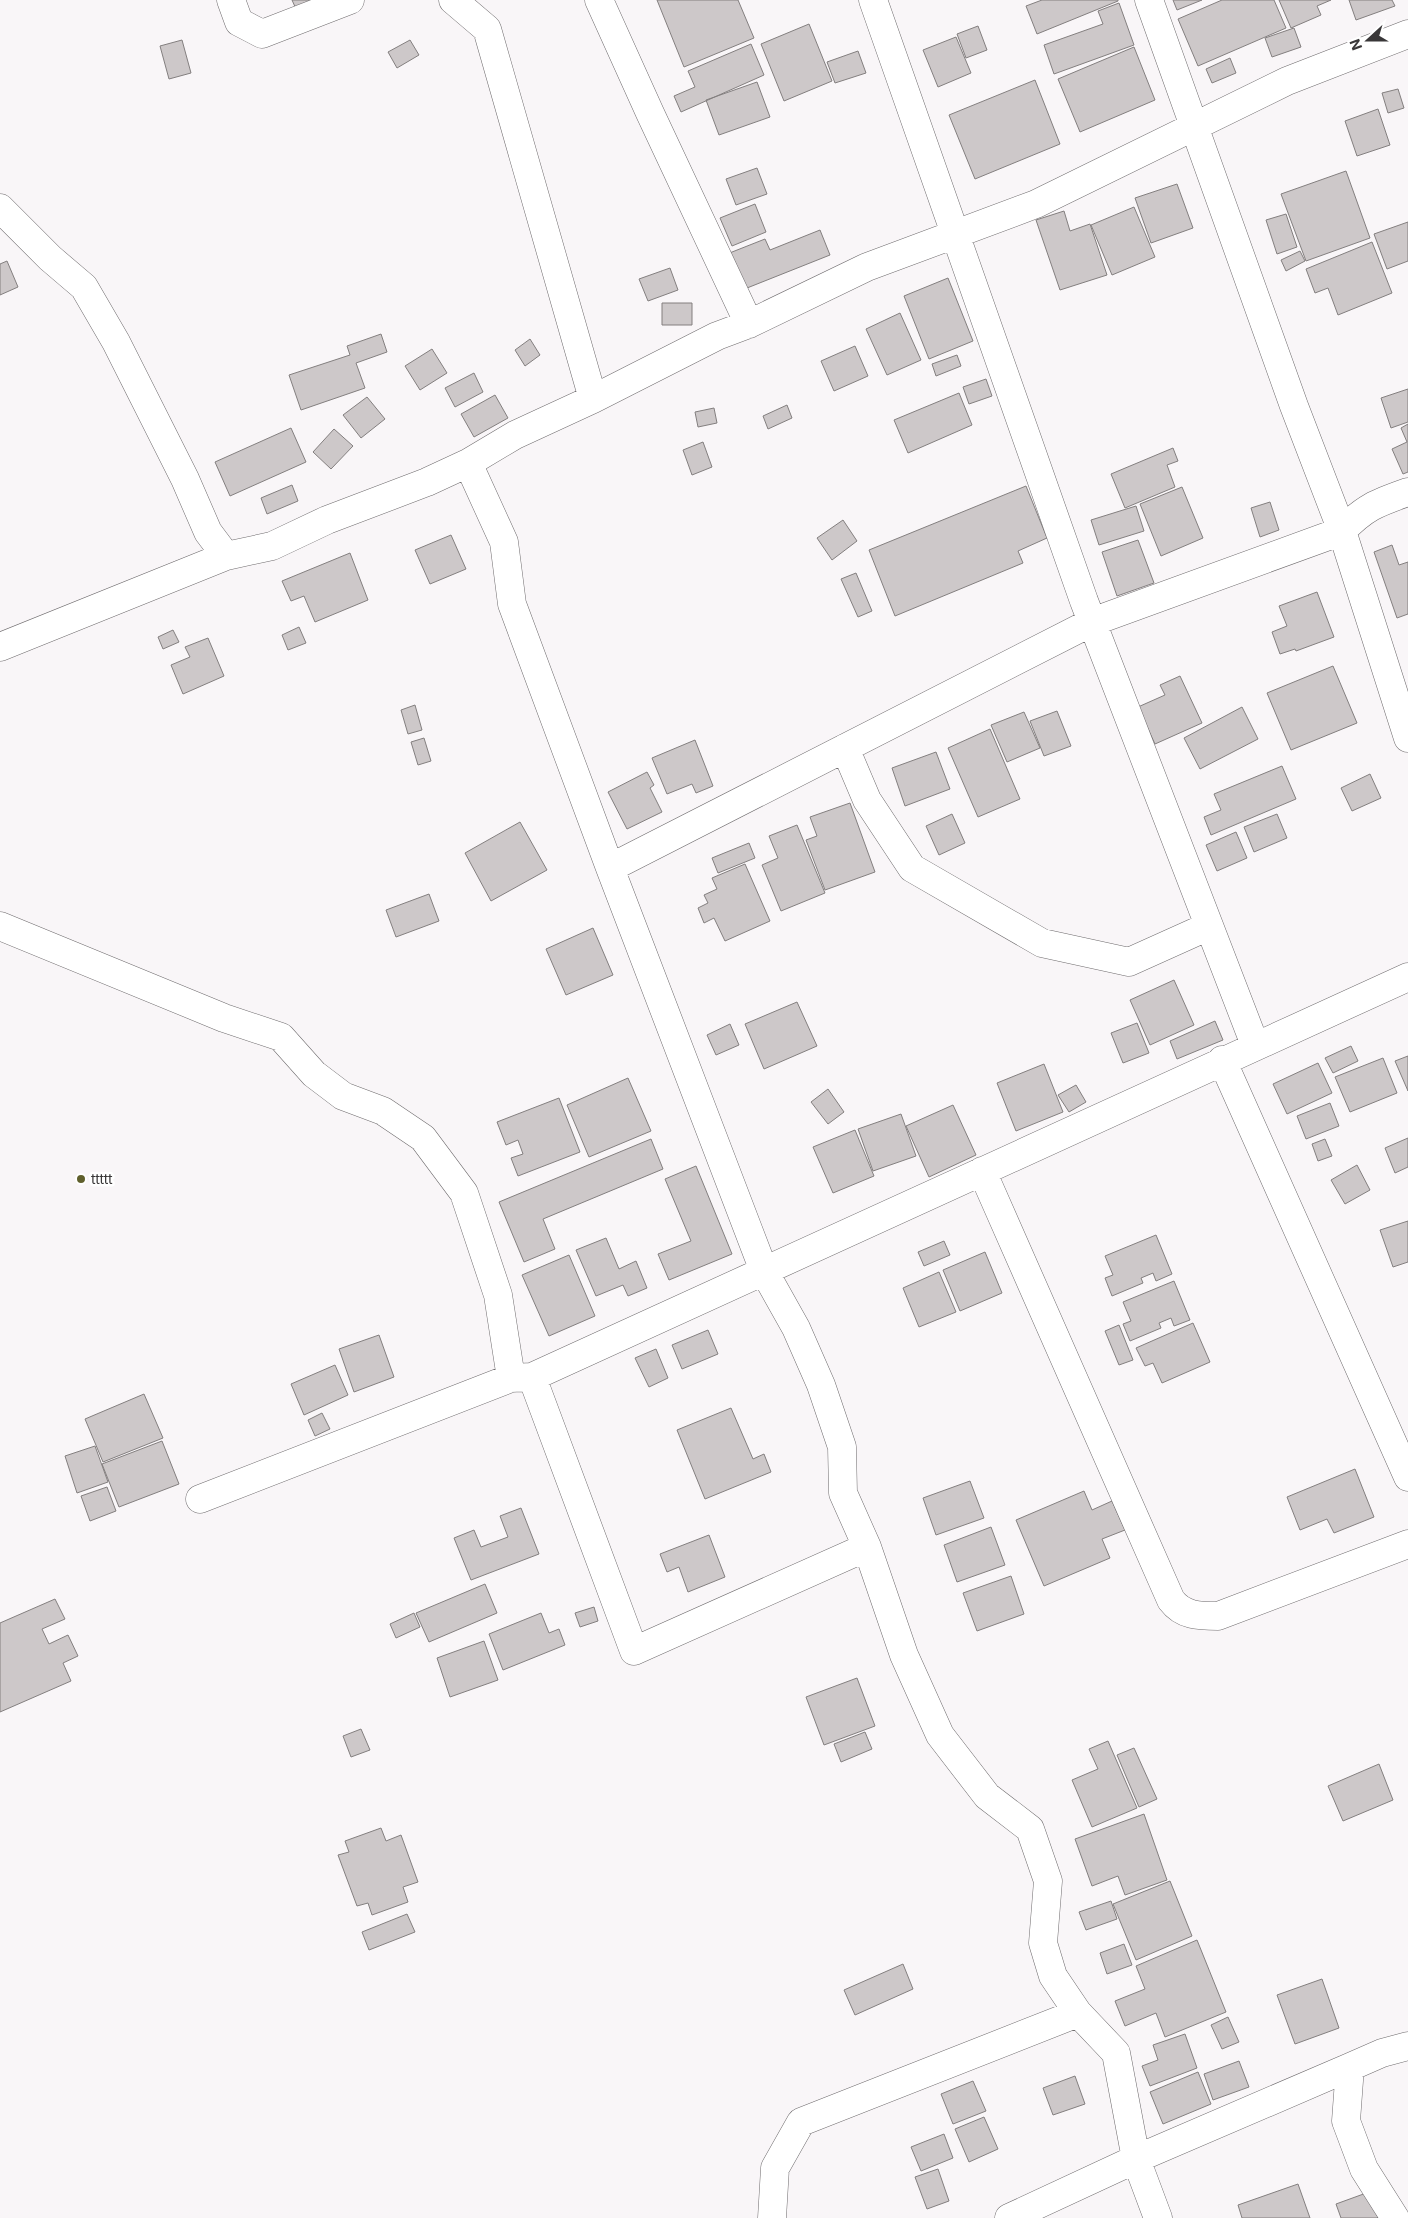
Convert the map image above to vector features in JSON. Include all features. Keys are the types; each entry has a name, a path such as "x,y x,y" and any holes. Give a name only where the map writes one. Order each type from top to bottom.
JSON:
{"street":[{"path":"231,0 239,22 262,34 350,0"},
{"path":"453,0 487,29 593,399"},
{"path":"599,0 749,324"},
{"path":"873,0 954,235 1092,622 1255,1045"},
{"path":"1149,0 1294,406 1342,531 1408,738"},
{"path":"0,647 226,556 272,546 327,520 428,482 515,435 593,399 718,336 749,324 867,267 1036,204 1287,81 1408,34"},
{"path":"0,208 50,258 84,287 116,342 185,479 208,532 226,556"},
{"path":"468,462 504,542 512,604 610,868 764,1271 796,1328 821,1385 842,1447 843,1493 867,1547 904,1655 940,1736 986,1796 1030,1829 1048,1882 1043,1943 1053,1976 1078,2013 1116,2053 1136,2159 1158,2218"},
{"path":"610,868 1092,622 1342,531 1373,504 1408,492"},
{"path":"845,748 867,800 912,868 1042,943 1128,962 1209,926"},
{"path":"0,926 224,1018 282,1037 314,1074 343,1096 383,1111 423,1138 464,1193 498,1295 522,1377 634,1651 867,1547"},
{"path":"200,1498 522,1377 764,1271 1222,1060 1408,977"},
{"path":"1222,1060 1408,1477"},
{"path":"982,1171 1171,1600 1178,1609 1194,1616 1218,1616 1408,1544"},
{"path":"772,2218 774,2168 801,2122 1078,2013"},
{"path":"1009,2218 1136,2159 1382,2053 1408,2046"},
{"path":"1350,2068 1346,2121 1364,2169 1395,2218"}],"building":[{"path":"292,0 316,0 296,9"},
{"path":"657,0 738,0 754,38 684,67"},
{"path":"1042,0 1118,1 1037,34 1026,6"},
{"path":"1173,0 1202,0 1177,10"},
{"path":"1222,0 1274,0 1286,28 1198,66 1178,19"},
{"path":"1279,0 1331,0 1317,6 1321,15 1291,28"},
{"path":"1349,0 1392,0 1395,6 1356,20"},
{"path":"1119,3 1134,45 1054,74 1044,45 1103,24 1098,11"},
{"path":"809,24 832,81 784,101 761,44"},
{"path":"978,26 987,50 966,58 957,34"},
{"path":"1294,28 1301,47 1272,57 1265,38"},
{"path":"956,37 971,73 938,87 923,50"},
{"path":"182,40 191,73 169,79 160,46"},
{"path":"410,40 419,55 397,68 388,52"},
{"path":"751,44 764,75 681,112 674,96 695,87 688,71"},
{"path":"1134,47 1155,100 1080,132 1058,79"},
{"path":"858,51 866,73 835,83 827,62"},
{"path":"1230,58 1236,73 1212,83 1206,69"},
{"path":"1035,80 1060,144 975,179 949,115"},
{"path":"757,82 770,117 719,135 706,100"},
{"path":"1398,89 1404,108 1388,113 1382,93"},
{"path":"1378,109 1390,145 1357,156 1345,121"},
{"path":"757,168 767,194 736,205 726,179"},
{"path":"1346,171 1370,238 1306,261 1281,194"},
{"path":"1177,184 1193,228 1151,243 1135,198"},
{"path":"755,204 766,232 732,246 720,218"},
{"path":"1134,207 1155,257 1112,275 1091,225"},
{"path":"1064,211 1070,231 1090,224 1107,275 1060,290 1036,220"},
{"path":"1286,214 1297,247 1277,254 1266,220"},
{"path":"1408,222 1408,261 1387,269 1374,234"},
{"path":"820,230 830,255 742,290 727,254 765,239 770,250"},
{"path":"1372,242 1392,293 1338,315 1328,288 1315,293 1306,269"},
{"path":"1300,251 1305,261 1286,271 1281,260"},
{"path":"7,261 18,287 0,295 0,264"},
{"path":"670,268 678,290 648,301 639,279"},
{"path":"948,278 973,341 929,359 904,296"},
{"path":"662,303 692,303 692,325 662,325"},
{"path":"900,313 921,360 887,375 866,329"},
{"path":"381,334 387,352 356,363 365,388 301,410 289,375 350,355 347,346"},
{"path":"530,339 540,355 525,366 515,350"},
{"path":"855,346 868,376 834,391 821,361"},
{"path":"432,349 447,373 420,390 405,366"},
{"path":"957,355 961,366 936,376 932,364"},
{"path":"474,373 483,392 455,407 445,388"},
{"path":"986,379 992,396 969,404 963,387"},
{"path":"1408,389 1408,422 1391,428 1381,398"},
{"path":"959,393 972,425 908,453 894,420"},
{"path":"495,395 508,418 474,437 461,414"},
{"path":"367,397 385,419 361,438 343,415"},
{"path":"787,405 792,418 768,429 763,416"},
{"path":"714,408 717,423 698,427 695,412"},
{"path":"1408,424 1408,472 1403,474 1392,449 1407,442 1401,428"},
{"path":"291,428 306,462 230,496 215,462"},
{"path":"334,429 353,446 331,469 313,452"},
{"path":"703,442 712,467 692,475 683,450"},
{"path":"1173,448 1178,461 1167,465 1175,487 1125,508 1111,474"},
{"path":"292,485 298,501 267,514 261,498"},
{"path":"1026,486 1047,538 1018,551 1023,563 895,616 869,550"},
{"path":"1182,487 1203,538 1161,556 1140,504"},
{"path":"1270,502 1279,530 1260,537 1251,508"},
{"path":"1136,506 1144,531 1099,545 1091,520"},
{"path":"843,520 857,541 832,560 817,538"},
{"path":"451,535 466,569 430,584 415,550"},
{"path":"1138,540 1154,583 1117,596 1102,552"},
{"path":"1392,545 1399,565 1408,562 1408,614 1397,618 1374,552"},
{"path":"350,553 368,600 315,622 304,596 291,601 282,581"},
{"path":"856,573 872,611 858,617 841,579"},
{"path":"1317,592 1334,637 1296,651 1295,649 1280,654 1272,632 1287,626 1279,606"},
{"path":"299,627 306,643 288,650 282,635"},
{"path":"173,630 179,642 163,649 158,637"},
{"path":"208,638 224,676 183,694 171,665 190,657 185,647"},
{"path":"1333,666 1357,723 1291,750 1267,693"},
{"path":"1180,676 1202,723 1155,744 1138,707 1165,695 1160,685"},
{"path":"415,705 422,730 408,734 401,710"},
{"path":"1242,707 1258,739 1200,769 1184,738"},
{"path":"1057,711 1071,746 1044,756 1030,721"},
{"path":"1024,712 1040,748 1007,762 991,725"},
{"path":"990,729 1020,799 978,817 948,748"},
{"path":"424,738 431,761 418,765 411,742"},
{"path":"695,740 713,786 696,793 692,784 667,794 652,758"},
{"path":"936,752 950,789 905,806 892,768"},
{"path":"1282,766 1296,799 1211,835 1204,817 1221,810 1214,794"},
{"path":"647,772 654,785 650,788 662,812 627,829 608,792"},
{"path":"1370,774 1381,798 1352,811 1341,788"},
{"path":"850,803 875,872 825,890 806,840 817,836 810,817"},
{"path":"952,814 965,843 939,855 926,826"},
{"path":"1277,814 1287,838 1254,852 1244,827"},
{"path":"520,822 547,870 491,901 465,853"},
{"path":"797,825 825,893 781,911 762,865 778,858 769,836"},
{"path":"1236,832 1247,858 1217,871 1206,845"},
{"path":"749,843 755,858 718,873 712,858"},
{"path":"745,864 770,921 725,941 714,918 704,923 698,908 708,903 704,895 717,889 712,878"},
{"path":"429,894 439,921 396,937 386,910"},
{"path":"593,928 613,975 566,995 546,949"},
{"path":"1174,980 1194,1025 1150,1045 1130,1000"},
{"path":"797,1002 817,1046 764,1069 745,1024"},
{"path":"1215,1021 1223,1040 1177,1059 1170,1041"},
{"path":"1137,1023 1149,1053 1123,1063 1111,1033"},
{"path":"730,1024 739,1045 716,1055 707,1035"},
{"path":"1351,1046 1358,1061 1333,1073 1325,1058"},
{"path":"1408,1056 1408,1091 1395,1061"},
{"path":"1383,1058 1397,1093 1350,1112 1335,1077"},
{"path":"1318,1063 1332,1093 1287,1114 1273,1084"},
{"path":"1044,1064 1063,1112 1016,1131 997,1083"},
{"path":"628,1078 651,1131 589,1157 567,1105"},
{"path":"1076,1085 1086,1102 1069,1112 1058,1095"},
{"path":"828,1089 844,1112 828,1124 811,1102"},
{"path":"559,1098 580,1152 518,1176 511,1158 523,1154 518,1140 506,1145 497,1122"},
{"path":"1330,1103 1339,1126 1306,1139 1297,1116"},
{"path":"953,1105 976,1155 929,1177 906,1126"},
{"path":"901,1114 916,1156 873,1171 858,1129"},
{"path":"855,1130 874,1176 833,1193 813,1147"},
{"path":"1408,1138 1408,1167 1395,1173 1385,1148"},
{"path":"651,1139 663,1169 543,1219 555,1249 524,1262 499,1202"},
{"path":"1325,1139 1332,1156 1318,1161 1312,1144"},
{"path":"1357,1165 1370,1190 1345,1204 1331,1180"},
{"path":"696,1166 732,1254 669,1280 658,1254 691,1241 665,1179"},
{"path":"1408,1221 1408,1262 1393,1267 1380,1230"},
{"path":"1156,1235 1172,1274 1156,1281 1153,1273 1141,1278 1143,1283 1112,1296 1105,1278 1113,1275 1105,1256"},
{"path":"606,1238 619,1269 636,1261 647,1288 628,1296 623,1285 596,1296 576,1250"},
{"path":"944,1241 950,1255 924,1266 918,1252"},
{"path":"985,1252 1002,1293 960,1311 943,1270"},
{"path":"569,1255 595,1316 549,1336 522,1275"},
{"path":"939,1272 956,1312 919,1327 903,1288"},
{"path":"1174,1281 1190,1320 1174,1326 1171,1318 1159,1323 1161,1328 1130,1341 1123,1324 1131,1321 1123,1302"},
{"path":"1193,1323 1210,1362 1162,1383 1153,1363 1145,1366 1136,1348"},
{"path":"1119,1325 1133,1360 1119,1365 1105,1331"},
{"path":"708,1330 718,1354 682,1369 672,1345"},
{"path":"379,1335 394,1377 354,1392 339,1349"},
{"path":"656,1349 668,1378 649,1387 635,1358"},
{"path":"335,1365 348,1395 304,1415 291,1384"},
{"path":"144,1394 163,1438 103,1462 85,1419"},
{"path":"731,1408 753,1459 764,1454 771,1472 705,1499 677,1430"},
{"path":"322,1413 330,1429 315,1436 308,1420"},
{"path":"162,1441 179,1484 119,1507 102,1464"},
{"path":"95,1446 108,1482 77,1493 65,1456"},
{"path":"1355,1469 1374,1517 1334,1533 1327,1519 1300,1530 1287,1497"},
{"path":"970,1481 984,1518 936,1535 923,1498"},
{"path":"107,1487 116,1511 90,1521 81,1496"},
{"path":"1084,1491 1092,1510 1112,1501 1125,1530 1102,1539 1110,1558 1044,1586 1016,1520"},
{"path":"521,1508 539,1554 471,1580 454,1538 474,1530 481,1547 508,1537 500,1516"},
{"path":"991,1527 1005,1565 957,1582 944,1545"},
{"path":"709,1535 725,1577 688,1592 679,1567 667,1572 660,1554"},
{"path":"1011,1576 1024,1614 977,1631 963,1593"},
{"path":"485,1584 497,1613 429,1642 416,1613"},
{"path":"55,1599 65,1619 42,1629 49,1644 68,1635 78,1656 63,1663 71,1681 0,1712 0,1623"},
{"path":"594,1607 598,1621 580,1627 575,1613"},
{"path":"414,1613 420,1627 396,1638 390,1624"},
{"path":"541,1613 549,1633 559,1629 565,1645 503,1670 489,1634"},
{"path":"484,1641 498,1680 450,1697 437,1658"},
{"path":"857,1678 875,1726 824,1745 806,1697"},
{"path":"361,1729 370,1750 351,1757 343,1736"},
{"path":"865,1732 872,1749 841,1762 834,1744"},
{"path":"1108,1741 1137,1808 1092,1827 1072,1780 1098,1769 1089,1749"},
{"path":"1134,1748 1157,1799 1139,1807 1117,1755"},
{"path":"1379,1764 1393,1800 1343,1821 1328,1786"},
{"path":"1144,1814 1167,1880 1125,1895 1118,1876 1092,1886 1075,1839"},
{"path":"381,1828 386,1841 401,1835 418,1882 403,1887 408,1902 372,1915 368,1903 357,1906 338,1855 349,1852 345,1841"},
{"path":"1170,1881 1192,1936 1136,1960 1113,1904"},
{"path":"1111,1901 1117,1919 1086,1930 1079,1912"},
{"path":"407,1914 415,1932 369,1950 362,1932"},
{"path":"1197,1940 1226,2012 1165,2037 1156,2013 1125,2026 1115,2001 1145,1989 1136,1966"},
{"path":"1124,1944 1132,1965 1107,1974 1100,1953"},
{"path":"903,1964 913,1989 855,2015 844,1990"},
{"path":"1322,1979 1339,2028 1295,2044 1277,1995"},
{"path":"1228,2017 1239,2042 1222,2049 1211,2025"},
{"path":"1185,2034 1197,2068 1150,2086 1142,2066 1158,2060 1153,2045"},
{"path":"1239,2061 1249,2087 1213,2100 1204,2074"},
{"path":"1198,2072 1211,2104 1163,2124 1150,2092"},
{"path":"1075,2076 1085,2104 1053,2115 1043,2088"},
{"path":"973,2081 986,2111 953,2124 941,2094"},
{"path":"984,2117 998,2149 969,2162 955,2129"},
{"path":"944,2134 953,2158 921,2171 911,2147"},
{"path":"938,2169 949,2201 927,2209 915,2177"},
{"path":"1298,2184 1310,2218 1242,2218 1238,2205"},
{"path":"1369,2192 1378,2218 1341,2218 1336,2204"}],"place":[{"name":"ttttt","path":"81,1179"}]}
